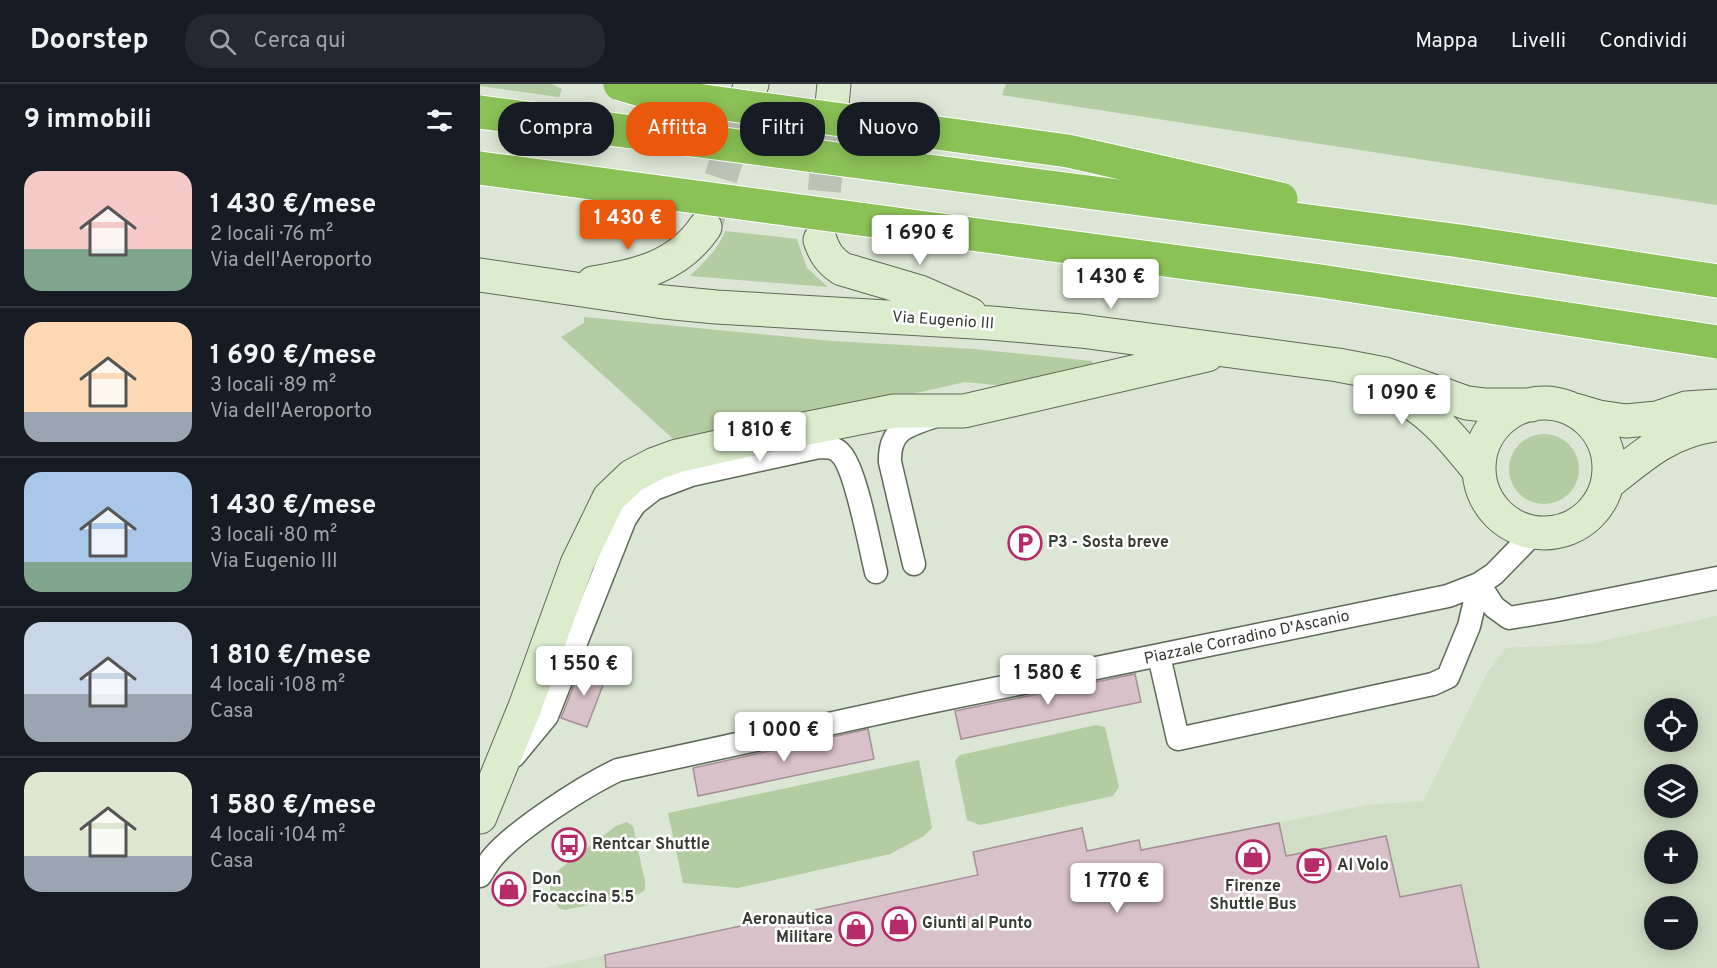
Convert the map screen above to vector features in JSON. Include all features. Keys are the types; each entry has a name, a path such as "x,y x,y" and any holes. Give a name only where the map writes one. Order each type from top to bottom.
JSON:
{"highway":[{"path":"620,84 651,93 689,99 1068,150 1460,241"},
{"path":"480,112 1460,241 1717,280"},
{"path":"480,168 1309,279 1717,342"}],"street":[{"path":"556,287 632,277 664,265 690,246 705,227"},
{"path":"820,240 825,253 842,269 920,292 991,323"},
{"name":"Via Eugenio III","path":"480,275 716,307 991,323 1082,332 1338,365 1385,374 1467,403 1531,405"},
{"path":"480,817 525,707 577,564 609,498 632,476 655,464 698,451 894,411 964,411 1225,351"},
{"name":"Via Eugenio III","path":"1338,365 1400,395 1434,419 1450,434 1479,471"},
{"path":"1574,410 1591,423 1608,450 1609,471 1600,502 1588,517 1562,532 1524,531 1508,523 1495,511 1485,497 1480,481 1482,448 1493,428 1509,413 1531,405 1553,403 1599,417 1626,421 1657,418 1686,408 1717,406"},
{"path":"1607,484 1674,436 1686,431 1717,425"}],"lane":[{"path":"914,564 890,462 890,447 895,436 908,426 952,411"},
{"path":"498,776 547,716 625,519 635,504 654,489 691,475 819,447 831,447 842,453 851,472 876,572"},
{"name":"Piazzale Corradino D'Ascanio","path":"480,876 494,856 515,837 564,802 604,776 618,770 925,703 1448,596 1479,584 1505,564 1534,533"},
{"path":"1479,584 1494,607 1509,618 1717,578"},
{"path":"1159,656 1178,739 1433,684 1448,677 1469,626 1479,584"}],"shaded area":[{"path":"1717,616 1717,968 545,968 962,878 1141,850 1368,805 1423,801 1487,673 1506,648 1588,644"}],"green space":[{"path":"480,84 552,84 562,89 559,97 480,86"},
{"path":"1006,84 1717,84 1717,205 1002,95"},
{"path":"725,231 797,239 807,268 828,287 690,276 715,250"},
{"path":"584,317 832,341 974,349 1092,361 1093,368 1014,387 965,382 681,446 561,337 584,323"},
{"path":"1544,434 1557,437 1569,444 1576,456 1579,469 1576,482 1569,494 1557,501 1544,504 1531,501 1519,494 1512,482 1509,469 1512,456 1519,444 1531,437"},
{"path":"1096,725 1105,727 1119,787 1113,796 980,825 967,820 955,761 960,755"},
{"path":"919,760 932,828 924,836 890,854 738,888 683,883 668,813"},
{"path":"627,822 633,826 645,890 639,894 565,910 559,908 550,888 552,875 616,826"}],"building":[{"path":"581,667 606,677 587,727 561,718"},
{"path":"1135,674 1141,702 961,739 955,711"},
{"path":"868,729 874,759 698,796 693,768"},
{"path":"1279,823 1286,856 1386,836 1400,897 1461,885 1479,968 606,968 605,955 978,875 973,852 1082,828 1087,851 1139,840 1141,850"}],"tunnel":[{"path":"706,225 748,92"},
{"path":"820,240 832,104"}],"place":[{"name":"P3 - Sosta breve","path":"1025,543"},
{"name":"Rentcar Shuttle","path":"569,845"},
{"name":"Firenze Shuttle Bus","path":"1253,857"},
{"name":"Al Volo","path":"1314,866"},
{"name":"Don Focaccina 5.5","path":"509,889"},
{"name":"Giunti al Punto","path":"899,924"},
{"name":"Aeronautica Militare","path":"856,929"}]}
